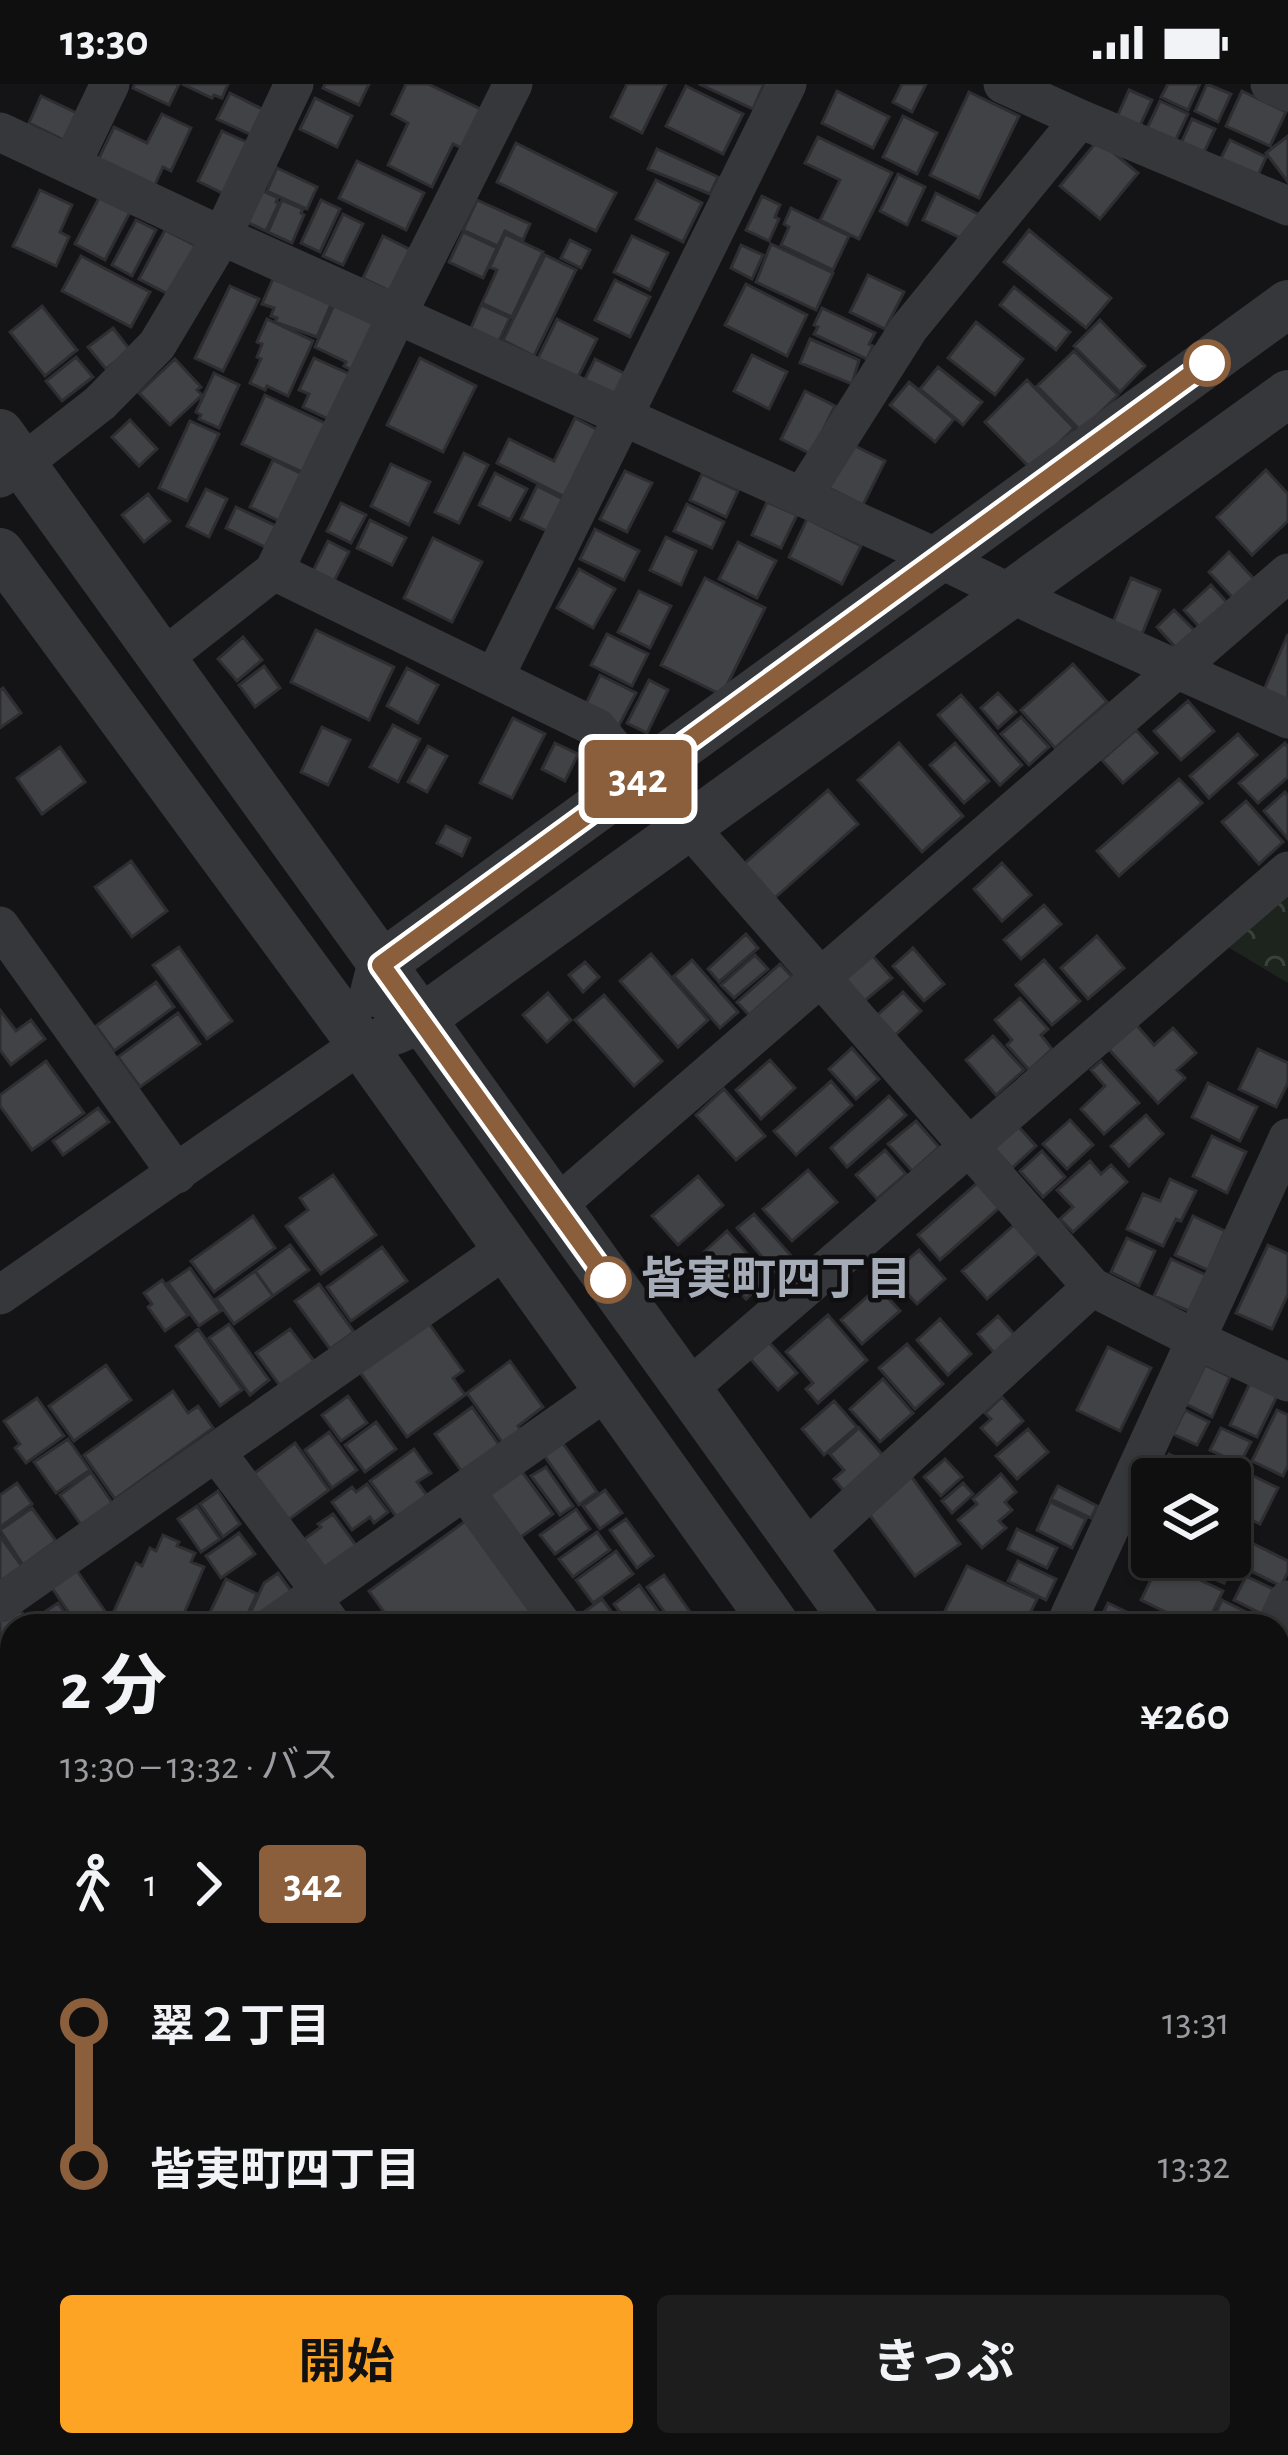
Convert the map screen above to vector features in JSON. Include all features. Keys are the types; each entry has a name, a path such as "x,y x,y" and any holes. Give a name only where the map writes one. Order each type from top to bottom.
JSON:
{"street":[{"path":"71,165 110,84"},
{"path":"294,84 222,236 157,345 100,403 7,458 162,659 849,1614"},
{"path":"162,659 274,571 513,84"},
{"path":"494,678 788,84"},
{"path":"1003,84 1288,206"},
{"path":"1270,84 1288,92"},
{"path":"802,497 909,328 1079,119"},
{"path":"0,133 1288,719"},
{"path":"361,1044 381,965 1288,304"},
{"path":"0,1295 361,1044 420,1020 1288,394"},
{"path":"0,553 361,1044 768,1614"},
{"path":"274,571 597,728 638,778"},
{"path":"555,1207 1288,573"},
{"path":"688,827 1092,1287 1288,1382"},
{"path":"687,1390 1288,871"},
{"path":"0,926 177,1174"},
{"path":"1071,1614 1288,1138"},
{"path":"0,1603 507,1248"},
{"path":"804,1551 1092,1287"},
{"path":"289,1614 609,1389"},
{"path":"216,1452 321,1592"},
{"path":"465,1491 553,1614"}],"lane":[{"path":"321,1592 337,1614"}],"green space":[{"path":"1288,879 1288,983 1223,944"}],"building":[{"path":"135,84 179,84 169,105 133,88"},
{"path":"182,84 228,84 222,98 212,98"},
{"path":"325,84 369,84 359,105 323,88"},
{"path":"406,84 428,84 489,113 470,152 453,144 432,187 388,165 408,123 392,114"},
{"path":"627,84 666,84 642,133 611,117"},
{"path":"699,84 764,84 753,109"},
{"path":"902,84 926,84 912,112 893,102"},
{"path":"1168,84 1200,84 1188,110 1161,97"},
{"path":"1207,84 1231,94 1218,122 1195,111"},
{"path":"686,86 743,114 723,154 666,126"},
{"path":"1129,90 1152,100 1136,134 1114,124"},
{"path":"837,91 889,117 873,148 822,123"},
{"path":"1242,91 1286,112 1270,146 1226,126"},
{"path":"969,92 1019,116 979,198 930,175"},
{"path":"230,93 266,111 254,136 217,119"},
{"path":"41,96 83,116 70,143 29,123"},
{"path":"315,98 352,116 337,147 300,129"},
{"path":"1160,101 1188,114 1170,152 1142,139"},
{"path":"162,114 191,128 171,171 163,167 153,189 97,162 114,127 147,143"},
{"path":"903,116 937,133 917,174 883,157"},
{"path":"1192,119 1215,129 1198,165 1176,155"},
{"path":"222,131 253,145 228,196 198,181"},
{"path":"1288,136 1288,182 1266,153"},
{"path":"818,137 892,173 859,239 820,220 840,180 805,163"},
{"path":"1098,140 1138,173 1100,219 1060,186"},
{"path":"1230,140 1266,157 1256,180 1219,162"},
{"path":"516,143 616,193 596,231 497,182"},
{"path":"657,149 718,177 710,194 648,169"},
{"path":"357,161 424,193 406,230 339,198"},
{"path":"277,168 317,187 307,209 267,191"},
{"path":"898,174 925,187 907,225 880,211"},
{"path":"656,180 702,203 683,242 636,219"},
{"path":"256,188 278,198 266,231 242,220"},
{"path":"40,190 72,205 60,232 69,237 56,266 13,246"},
{"path":"936,193 984,217 971,243 923,220"},
{"path":"100,196 130,212 105,260 75,244"},
{"path":"762,196 780,205 769,241 746,230"},
{"path":"282,200 303,209 292,243 268,232"},
{"path":"321,200 340,209 320,252 301,243"},
{"path":"477,200 530,224 523,240 505,231 498,246 463,230"},
{"path":"791,208 849,236 833,270 781,245"},
{"path":"343,214 363,224 343,265 323,256"},
{"path":"136,220 156,230 132,276 112,265"},
{"path":"165,230 200,248 174,297 139,279"},
{"path":"1029,230 1111,298 1086,328 1004,262"},
{"path":"463,232 497,248 483,278 449,262"},
{"path":"505,234 543,252 512,317 482,303 497,270 490,267"},
{"path":"383,236 417,253 398,295 363,278"},
{"path":"632,236 668,253 650,290 614,272"},
{"path":"570,240 590,250 581,268 561,258"},
{"path":"771,244 833,273 816,310 756,282"},
{"path":"741,245 763,255 752,279 731,268"},
{"path":"545,255 576,270 534,356 503,340"},
{"path":"81,256 150,292 131,327 62,291"},
{"path":"868,275 904,292 885,329 850,312"},
{"path":"273,279 332,302 317,337 275,322 274,308 262,304"},
{"path":"615,280 650,297 630,337 595,320"},
{"path":"746,284 807,315 787,356 725,325"},
{"path":"230,286 259,299 223,371 195,358"},
{"path":"1014,287 1070,332 1056,350 1000,305"},
{"path":"334,305 373,323 357,373 315,347"},
{"path":"481,305 510,318 499,341 471,328"},
{"path":"42,306 77,350 45,376 10,332"},
{"path":"822,308 875,333 867,359 814,334"},
{"path":"267,319 313,341 288,396 250,383 261,359 257,357 262,344 257,342"},
{"path":"557,319 597,339 575,383 535,364"},
{"path":"1100,320 1145,366 1120,392 1074,346"},
{"path":"976,322 1023,359 995,395 948,358"},
{"path":"113,328 130,350 106,369 88,347"},
{"path":"810,339 859,360 852,384 800,363"},
{"path":"1074,351 1118,395 1081,431 1037,386"},
{"path":"752,355 787,372 769,409 734,391"},
{"path":"76,357 93,377 62,401 46,381"},
{"path":"314,358 356,377 335,422 303,407 309,394 299,390"},
{"path":"420,358 476,386 443,452 387,425"},
{"path":"175,359 201,387 197,390 202,395 170,425 139,393"},
{"path":"595,359 638,380 624,408 581,387"},
{"path":"938,367 982,402 963,425 920,389"},
{"path":"214,373 239,385 219,428 199,419 196,412"},
{"path":"1027,380 1074,428 1032,470 985,422"},
{"path":"909,382 954,419 935,442 890,405"},
{"path":"805,391 835,406 811,454 781,439"},
{"path":"265,395 329,425 307,474 242,444"},
{"path":"575,418 602,432 565,497 497,463 509,439 554,461"},
{"path":"130,420 157,449 139,466 112,437"},
{"path":"190,421 219,434 187,501 159,488"},
{"path":"845,441 885,461 863,505 823,485"},
{"path":"464,453 488,465 459,523 435,512"},
{"path":"273,460 304,475 281,522 250,507"},
{"path":"391,464 430,482 409,525 371,506"},
{"path":"1266,470 1288,494 1288,521 1252,555 1217,517"},
{"path":"625,471 652,483 627,532 600,519"},
{"path":"495,473 527,489 510,520 479,505"},
{"path":"702,474 738,491 726,517 690,500"},
{"path":"537,486 567,501 551,533 521,519"},
{"path":"206,489 227,499 209,537 187,526"},
{"path":"148,494 170,521 144,542 122,515"},
{"path":"767,502 797,515 781,548 752,535"},
{"path":"341,503 366,515 351,543 327,531"},
{"path":"687,504 724,522 712,548 674,531"},
{"path":"236,507 276,526 265,547 226,528"},
{"path":"807,519 861,546 842,584 789,557"},
{"path":"370,520 406,538 392,565 357,548"},
{"path":"595,529 639,551 624,580 580,559"},
{"path":"666,537 696,551 681,585 650,570"},
{"path":"433,538 482,562 452,622 404,598"},
{"path":"328,541 349,552 330,589 309,579"},
{"path":"738,542 776,561 757,598 719,579"},
{"path":"1229,552 1254,579 1233,598 1209,572"},
{"path":"579,569 615,589 593,628 557,608"},
{"path":"705,578 765,608 722,695 661,665"},
{"path":"1131,578 1160,590 1142,634 1113,622"},
{"path":"1211,585 1231,607 1204,632 1184,610"},
{"path":"639,591 671,606 650,648 618,632"},
{"path":"1174,610 1197,633 1179,651 1157,627"},
{"path":"316,630 394,667 369,720 291,682"},
{"path":"607,634 648,654 632,686 591,665"},
{"path":"1288,634 1288,703 1263,692"},
{"path":"243,637 262,660 237,681 218,659"},
{"path":"1073,664 1107,702 1055,748 1021,710"},
{"path":"264,666 280,688 255,707 239,685"},
{"path":"407,668 438,685 418,723 387,706"},
{"path":"600,675 636,693 616,731 581,714"},
{"path":"649,680 668,690 647,733 627,723"},
{"path":"0,690 21,713 0,728"},
{"path":"998,693 1016,712 998,728 981,708"},
{"path":"961,695 1022,765 1000,785 938,715"},
{"path":"1188,701 1214,731 1181,760 1154,731"},
{"path":"1021,717 1049,747 1029,765 1001,734"},
{"path":"513,718 545,734 512,798 480,783"},
{"path":"393,725 420,739 398,782 370,767"},
{"path":"322,727 350,740 328,785 301,772"},
{"path":"1136,730 1157,753 1123,783 1102,760"},
{"path":"1238,734 1257,755 1209,798 1190,776"},
{"path":"555,743 578,754 565,781 542,769"},
{"path":"899,743 963,816 922,852 858,780"},
{"path":"955,743 989,781 964,803 930,765"},
{"path":"1285,743 1288,777 1258,803 1239,783"},
{"path":"428,746 447,756 427,792 408,782"},
{"path":"60,747 85,782 42,814 17,778"},
{"path":"1179,779 1202,803 1119,876 1097,851"},
{"path":"828,790 858,824 769,903 738,869"},
{"path":"1285,792 1288,796 1288,839 1264,811"},
{"path":"1246,801 1283,842 1259,864 1222,822"},
{"path":"446,826 470,838 462,856 437,843"},
{"path":"131,861 167,911 132,937 95,887"},
{"path":"1002,863 1031,895 1002,921 974,889"},
{"path":"1044,905 1061,924 1021,959 1004,940"},
{"path":"746,934 758,948 719,982 708,969"},
{"path":"1097,936 1124,968 1088,999 1061,968"},
{"path":"179,947 232,1021 207,1039 153,965"},
{"path":"913,948 944,984 924,1001 893,966"},
{"path":"651,954 708,1020 678,1047 620,981"},
{"path":"871,954 892,978 861,1004 841,981"},
{"path":"755,955 768,969 734,998 721,985"},
{"path":"692,960 738,1012 720,1028 674,976"},
{"path":"1044,960 1080,1001 1052,1025 1016,985"},
{"path":"585,962 599,977 583,992 569,975"},
{"path":"780,964 792,977 749,1015 737,1002"},
{"path":"156,982 174,1007 114,1051 96,1026"},
{"path":"903,992 921,1011 891,1039 873,1019"},
{"path":"548,993 571,1020 547,1042 523,1015"},
{"path":"604,995 662,1061 634,1086 575,1020"},
{"path":"1020,998 1048,1029 1041,1035 1052,1049 1029,1070 1007,1045 1012,1040 995,1020"},
{"path":"0,1010 16,1031 31,1020 45,1039 11,1065 0,1050"},
{"path":"178,1013 200,1044 140,1087 118,1057"},
{"path":"1132,1020 1154,1045 1173,1028 1196,1053 1177,1070 1185,1078 1158,1103 1105,1045"},
{"path":"993,1036 1024,1070 996,1095 966,1060"},
{"path":"852,1048 879,1079 856,1099 829,1069"},
{"path":"1258,1049 1288,1063 1288,1083 1276,1107 1239,1089"},
{"path":"770,1060 795,1088 761,1119 736,1090"},
{"path":"46,1061 84,1113 32,1150 0,1106 0,1095"},
{"path":"1101,1061 1139,1103 1104,1134 1081,1109 1105,1086 1091,1070"},
{"path":"831,1081 852,1105 796,1155 774,1131"},
{"path":"1208,1083 1257,1107 1240,1141 1192,1117"},
{"path":"724,1089 765,1136 736,1160 696,1115"},
{"path":"889,1096 906,1115 847,1167 831,1148"},
{"path":"98,1108 109,1122 63,1155 53,1141"},
{"path":"1146,1115 1163,1134 1129,1166 1111,1146"},
{"path":"1070,1120 1093,1145 1067,1169 1043,1144"},
{"path":"916,1121 939,1147 912,1171 888,1144"},
{"path":"1017,1125 1036,1146 1012,1168 993,1147"},
{"path":"1212,1136 1246,1152 1227,1193 1193,1176"},
{"path":"885,1150 906,1174 877,1199 856,1175"},
{"path":"1042,1151 1065,1177 1043,1197 1020,1171"},
{"path":"1090,1161 1101,1174 1111,1165 1127,1182 1073,1232 1060,1219 1073,1207 1057,1190"},
{"path":"808,1170 837,1202 792,1241 763,1209"},
{"path":"333,1175 376,1235 321,1274 286,1226 308,1210 300,1198"},
{"path":"698,1176 723,1205 678,1245 652,1216"},
{"path":"1170,1179 1196,1191 1163,1246 1127,1229 1143,1194 1160,1201"},
{"path":"977,1183 999,1208 940,1260 918,1235"},
{"path":"754,1214 795,1260 778,1275 737,1228"},
{"path":"253,1216 275,1248 214,1292 191,1261"},
{"path":"1193,1216 1225,1231 1208,1270 1175,1255"},
{"path":"1014,1225 1039,1253 987,1299 962,1271"},
{"path":"727,1231 769,1278 746,1299 704,1252"},
{"path":"1127,1238 1155,1251 1139,1286 1111,1272"},
{"path":"290,1245 309,1270 273,1296 255,1271"},
{"path":"1268,1245 1288,1254 1288,1294 1272,1329 1236,1313"},
{"path":"382,1247 407,1281 351,1321 327,1287"},
{"path":"919,1250 945,1279 917,1304 890,1275"},
{"path":"1171,1259 1206,1275 1189,1311 1154,1296"},
{"path":"190,1268 221,1311 199,1326 168,1283"},
{"path":"255,1271 273,1296 234,1324 216,1299"},
{"path":"162,1280 188,1315 165,1331 144,1293"},
{"path":"319,1284 354,1332 330,1349 295,1301"},
{"path":"878,1287 900,1311 862,1344 841,1320"},
{"path":"828,1315 867,1360 818,1403 806,1389 813,1383 786,1352"},
{"path":"998,1316 1022,1343 1001,1361 978,1334"},
{"path":"425,1318 463,1371 453,1378 465,1395 407,1437 359,1371"},
{"path":"940,1319 971,1354 948,1375 917,1340"},
{"path":"229,1324 269,1380 250,1395 209,1338"},
{"path":"198,1329 242,1390 220,1406 176,1346"},
{"path":"290,1329 317,1365 283,1390 256,1353"},
{"path":"766,1339 797,1373 778,1390 747,1355"},
{"path":"907,1344 943,1384 915,1409 879,1368"},
{"path":"1108,1347 1151,1368 1120,1431 1077,1410"},
{"path":"510,1361 543,1407 518,1426 523,1433 505,1446 467,1393"},
{"path":"106,1365 131,1400 74,1441 49,1406"},
{"path":"1205,1365 1230,1377 1212,1417 1186,1404"},
{"path":"883,1379 913,1413 880,1442 850,1409"},
{"path":"1251,1381 1278,1394 1257,1437 1230,1425"},
{"path":"173,1391 188,1413 198,1406 213,1428 115,1499 84,1455"},
{"path":"348,1396 367,1423 341,1441 322,1415"},
{"path":"1002,1397 1023,1421 997,1445 981,1428 991,1419 985,1413"},
{"path":"37,1398 64,1436 26,1463 4,1421"},
{"path":"834,1401 857,1427 824,1455 802,1429"},
{"path":"472,1407 502,1449 465,1476 435,1434"},
{"path":"1185,1410 1209,1422 1197,1445 1173,1434"},
{"path":"1277,1410 1288,1415 1288,1466 1283,1476 1252,1461"},
{"path":"376,1422 396,1449 365,1472 345,1445"},
{"path":"859,1428 888,1461 848,1496 834,1479 844,1470 830,1454"},
{"path":"1221,1428 1251,1442 1243,1458 1227,1458 1210,1450"},
{"path":"1028,1429 1048,1452 1017,1479 996,1456"},
{"path":"329,1432 357,1470 332,1488 305,1450"},
{"path":"557,1435 597,1492 579,1505 539,1448"},
{"path":"68,1439 90,1470 56,1493 34,1462"},
{"path":"295,1443 329,1490 287,1521 253,1474"},
{"path":"414,1449 431,1473 417,1482 431,1501 401,1523 370,1481"},
{"path":"945,1459 962,1477 941,1496 924,1477"},
{"path":"518,1466 553,1514 518,1539 483,1491"},
{"path":"546,1467 573,1506 560,1515 531,1476"},
{"path":"91,1472 113,1504 82,1526 60,1495"},
{"path":"1001,1474 1016,1492 1005,1502 1012,1510 999,1521 1006,1528 982,1548 958,1520"},
{"path":"1251,1475 1278,1488 1260,1524 1251,1520"},
{"path":"911,1476 960,1544 915,1576 866,1510"},
{"path":"17,1483 32,1504 0,1527 0,1495"},
{"path":"963,1483 973,1494 952,1513 942,1501"},
{"path":"367,1484 388,1512 352,1530 332,1502 352,1487 356,1492"},
{"path":"1058,1486 1097,1506 1091,1518 1051,1499"},
{"path":"605,1490 622,1513 600,1529 583,1506"},
{"path":"218,1491 240,1524 223,1537 200,1504"},
{"path":"1050,1502 1086,1519 1072,1548 1037,1530"},
{"path":"197,1506 220,1539 201,1552 178,1519"},
{"path":"32,1508 56,1541 23,1565 0,1530"},
{"path":"576,1509 590,1529 555,1554 540,1535"},
{"path":"333,1514 361,1552 324,1569 303,1540"},
{"path":"626,1519 653,1556 637,1568 610,1530"},
{"path":"467,1520 535,1614 385,1614 369,1591"},
{"path":"1017,1529 1057,1548 1047,1568 1008,1549"},
{"path":"597,1532 610,1550 573,1577 559,1559"},
{"path":"239,1533 255,1554 221,1578 206,1556"},
{"path":"163,1535 195,1553 191,1562 204,1567 184,1614 114,1611 136,1563 142,1566 150,1548 156,1551"},
{"path":"0,1536 23,1568 3,1582 0,1579"},
{"path":"1251,1542 1288,1561 1281,1586 1251,1571"},
{"path":"616,1551 633,1574 593,1603 576,1580"},
{"path":"1018,1561 1056,1579 1046,1600 1008,1581"},
{"path":"967,1566 1037,1599 1030,1614 943,1614"},
{"path":"75,1568 107,1614 70,1614 50,1585"},
{"path":"278,1573 294,1595 269,1614 250,1614 264,1583"},
{"path":"664,1575 690,1612 666,1614 647,1587"},
{"path":"1152,1578 1196,1578 1223,1591 1212,1614 1170,1614 1141,1600"},
{"path":"1245,1578 1277,1591 1267,1614 1234,1600"},
{"path":"226,1579 257,1594 248,1614 209,1614"},
{"path":"639,1585 660,1614 621,1614 614,1604"},
{"path":"602,1599 613,1614 581,1614"},
{"path":"1222,1600 1250,1614 1216,1614"},
{"path":"58,1603 66,1614 42,1614"},
{"path":"1108,1603 1131,1614 1103,1614"}],"bus line":[{"name":"342","path":"608,1280 381,965 1207,363"}],"place":[{"name":"皆実町四丁目","path":"608,1280"}]}
